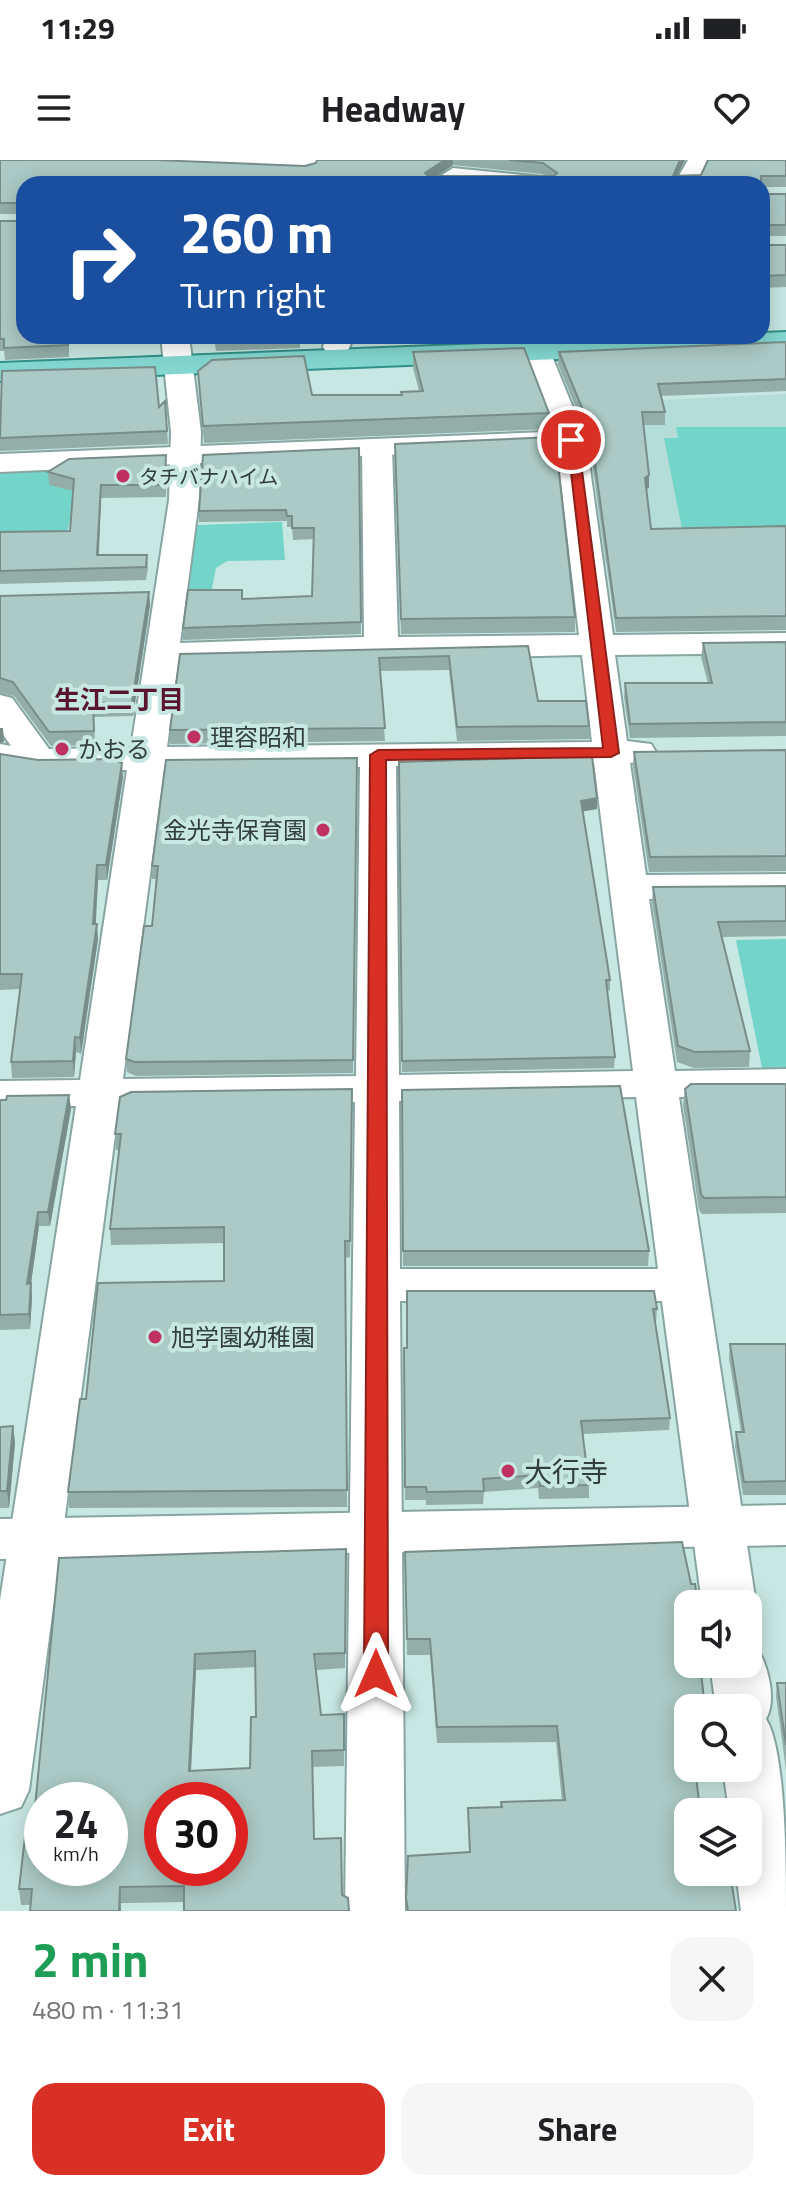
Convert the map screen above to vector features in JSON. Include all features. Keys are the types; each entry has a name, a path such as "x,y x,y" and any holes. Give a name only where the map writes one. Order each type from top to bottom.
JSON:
{"main road":[{"path":"0,361 306,344"},
{"path":"0,372 177,352 463,344"}],"street":[{"path":"141,160 305,167 307,160"},
{"path":"536,344 571,440 628,887 727,1590"},
{"path":"0,1790 18,1539 97,1092 163,654 158,593 186,455 177,352"},
{"path":"0,463 571,440"},
{"path":"377,447 381,647"},
{"path":"163,654 381,647 786,643"},
{"path":"0,705 39,760"},
{"path":"0,755 39,760 675,752"},
{"path":"375,1911 378,755"},
{"path":"628,887 786,886"},
{"path":"0,1094 786,1082"},
{"path":"378,1285 683,1285"},
{"path":"18,1539 786,1525"},
{"path":"754,1782 771,1911"}],"shaded area":[{"path":"786,394 786,565 603,563 591,440 577,404"},
{"path":"676,427 786,427 786,534 683,534 664,438 678,438"},
{"path":"79,467 66,541 0,541 0,474 8,470"},
{"path":"282,522 285,560 227,561 216,568 210,599 186,599 196,525"},
{"path":"786,939 786,1067 762,1068 736,940"}],"building":[{"path":"0,160 155,160 305,166 317,160 445,160 425,173 428,176 16,176 16,203 0,203"},
{"path":"509,160 680,160 673,176 554,176 557,173 543,163"},
{"path":"708,160 786,160 786,176 673,176 701,175"},
{"path":"770,194 786,194 786,225 770,225"},
{"path":"0,221 16,221 16,344 68,345 4,348 4,339 0,339"},
{"path":"770,245 786,245 786,275 770,276"},
{"path":"786,342 786,379 658,384 665,412 642,412 649,475 645,478 651,529 786,526 786,616 616,618 590,427 559,352"},
{"path":"524,348 549,413 203,426 198,371 212,360 304,356 312,395 402,395 401,392 423,391 413,352"},
{"path":"155,367 159,407 165,401 167,431 0,438 2,371"},
{"path":"555,437 575,617 401,619 395,444"},
{"path":"359,448 361,622 183,628 188,590 242,590 242,599 312,596 314,528 292,528 292,516 287,516 286,510 199,511 203,455"},
{"path":"166,455 165,485 101,485 97,555 147,555 146,567 0,571 0,532 70,531 74,479 48,472 69,459"},
{"path":"149,592 132,702 93,703 94,731 49,732 13,682 0,678 0,596"},
{"path":"786,642 786,722 630,724 625,683 712,683 703,643"},
{"path":"528,646 538,701 586,701 589,726 457,727 449,656 379,658 385,728 170,730 180,654"},
{"path":"786,750 786,856 650,857 634,752"},
{"path":"0,754 38,760 110,759 122,763 106,865 97,865 93,924 97,924 80,1038 75,1037 73,1061 11,1062 22,974 0,974"},
{"path":"592,756 597,798 581,801 610,980 606,980 615,1057 402,1061 399,762"},
{"path":"357,758 353,1060 135,1062 126,1059 144,926 152,926 158,866 152,866 166,760"},
{"path":"786,886 786,921 718,922 750,1051 695,1052 678,1046 653,887"},
{"path":"691,1084 786,1084 786,1197 704,1198 685,1089"},
{"path":"620,1086 649,1251 403,1251 402,1090"},
{"path":"352,1089 350,1241 345,1241 347,1490 68,1492 80,1399 86,1399 98,1283 224,1281 224,1227 110,1229 121,1134 115,1134 120,1097 131,1092"},
{"path":"69,1095 48,1212 38,1212 27,1284 31,1283 29,1314 0,1315 0,1100 6,1100 7,1096"},
{"path":"407,1291 654,1291 657,1309 653,1309 670,1418 581,1421 589,1485 540,1486 539,1475 483,1479 484,1491 427,1492 426,1487 405,1487 404,1348 407,1348"},
{"path":"730,1344 786,1344 786,1481 744,1482 736,1432 744,1432"},
{"path":"13,1426 7,1491 0,1491 0,1427"},
{"path":"682,1542 691,1584 695,1584 696,1590 674,1590 674,1678 702,1678 703,1694 674,1694 674,1782 697,1782 699,1798 674,1798 674,1886 732,1886 736,1911 408,1911 408,1856 470,1852 468,1808 502,1807 501,1802 565,1800 557,1726 437,1727 430,1639 407,1639 405,1552"},
{"path":"346,1549 345,1653 314,1654 321,1715 344,1714 344,1750 312,1751 314,1839 341,1838 342,1895 348,1898 349,1911 184,1911 184,1886 120,1887 119,1911 30,1911 32,1889 19,1889 24,1845 24,1886 128,1886 128,1782 37,1782 59,1558","holes":["255,1651 256,1717 251,1717 250,1768 189,1771 195,1654"]},
{"path":"777,1683 786,1683 786,1745"}],"place":[{"name":"タチバナハイム","path":"123,476"},
{"name":"理容昭和","path":"194,737"},
{"name":"かおる","path":"62,749"},
{"name":"金光寺保育園","path":"323,830"},
{"name":"旭学園幼稚園","path":"155,1337"},
{"name":"大行寺","path":"508,1471"}],"district":[{"name":"生江二丁目","path":"119,699"}],"route":[{"path":"376,1674 378,755 611,753 571,440"}]}
